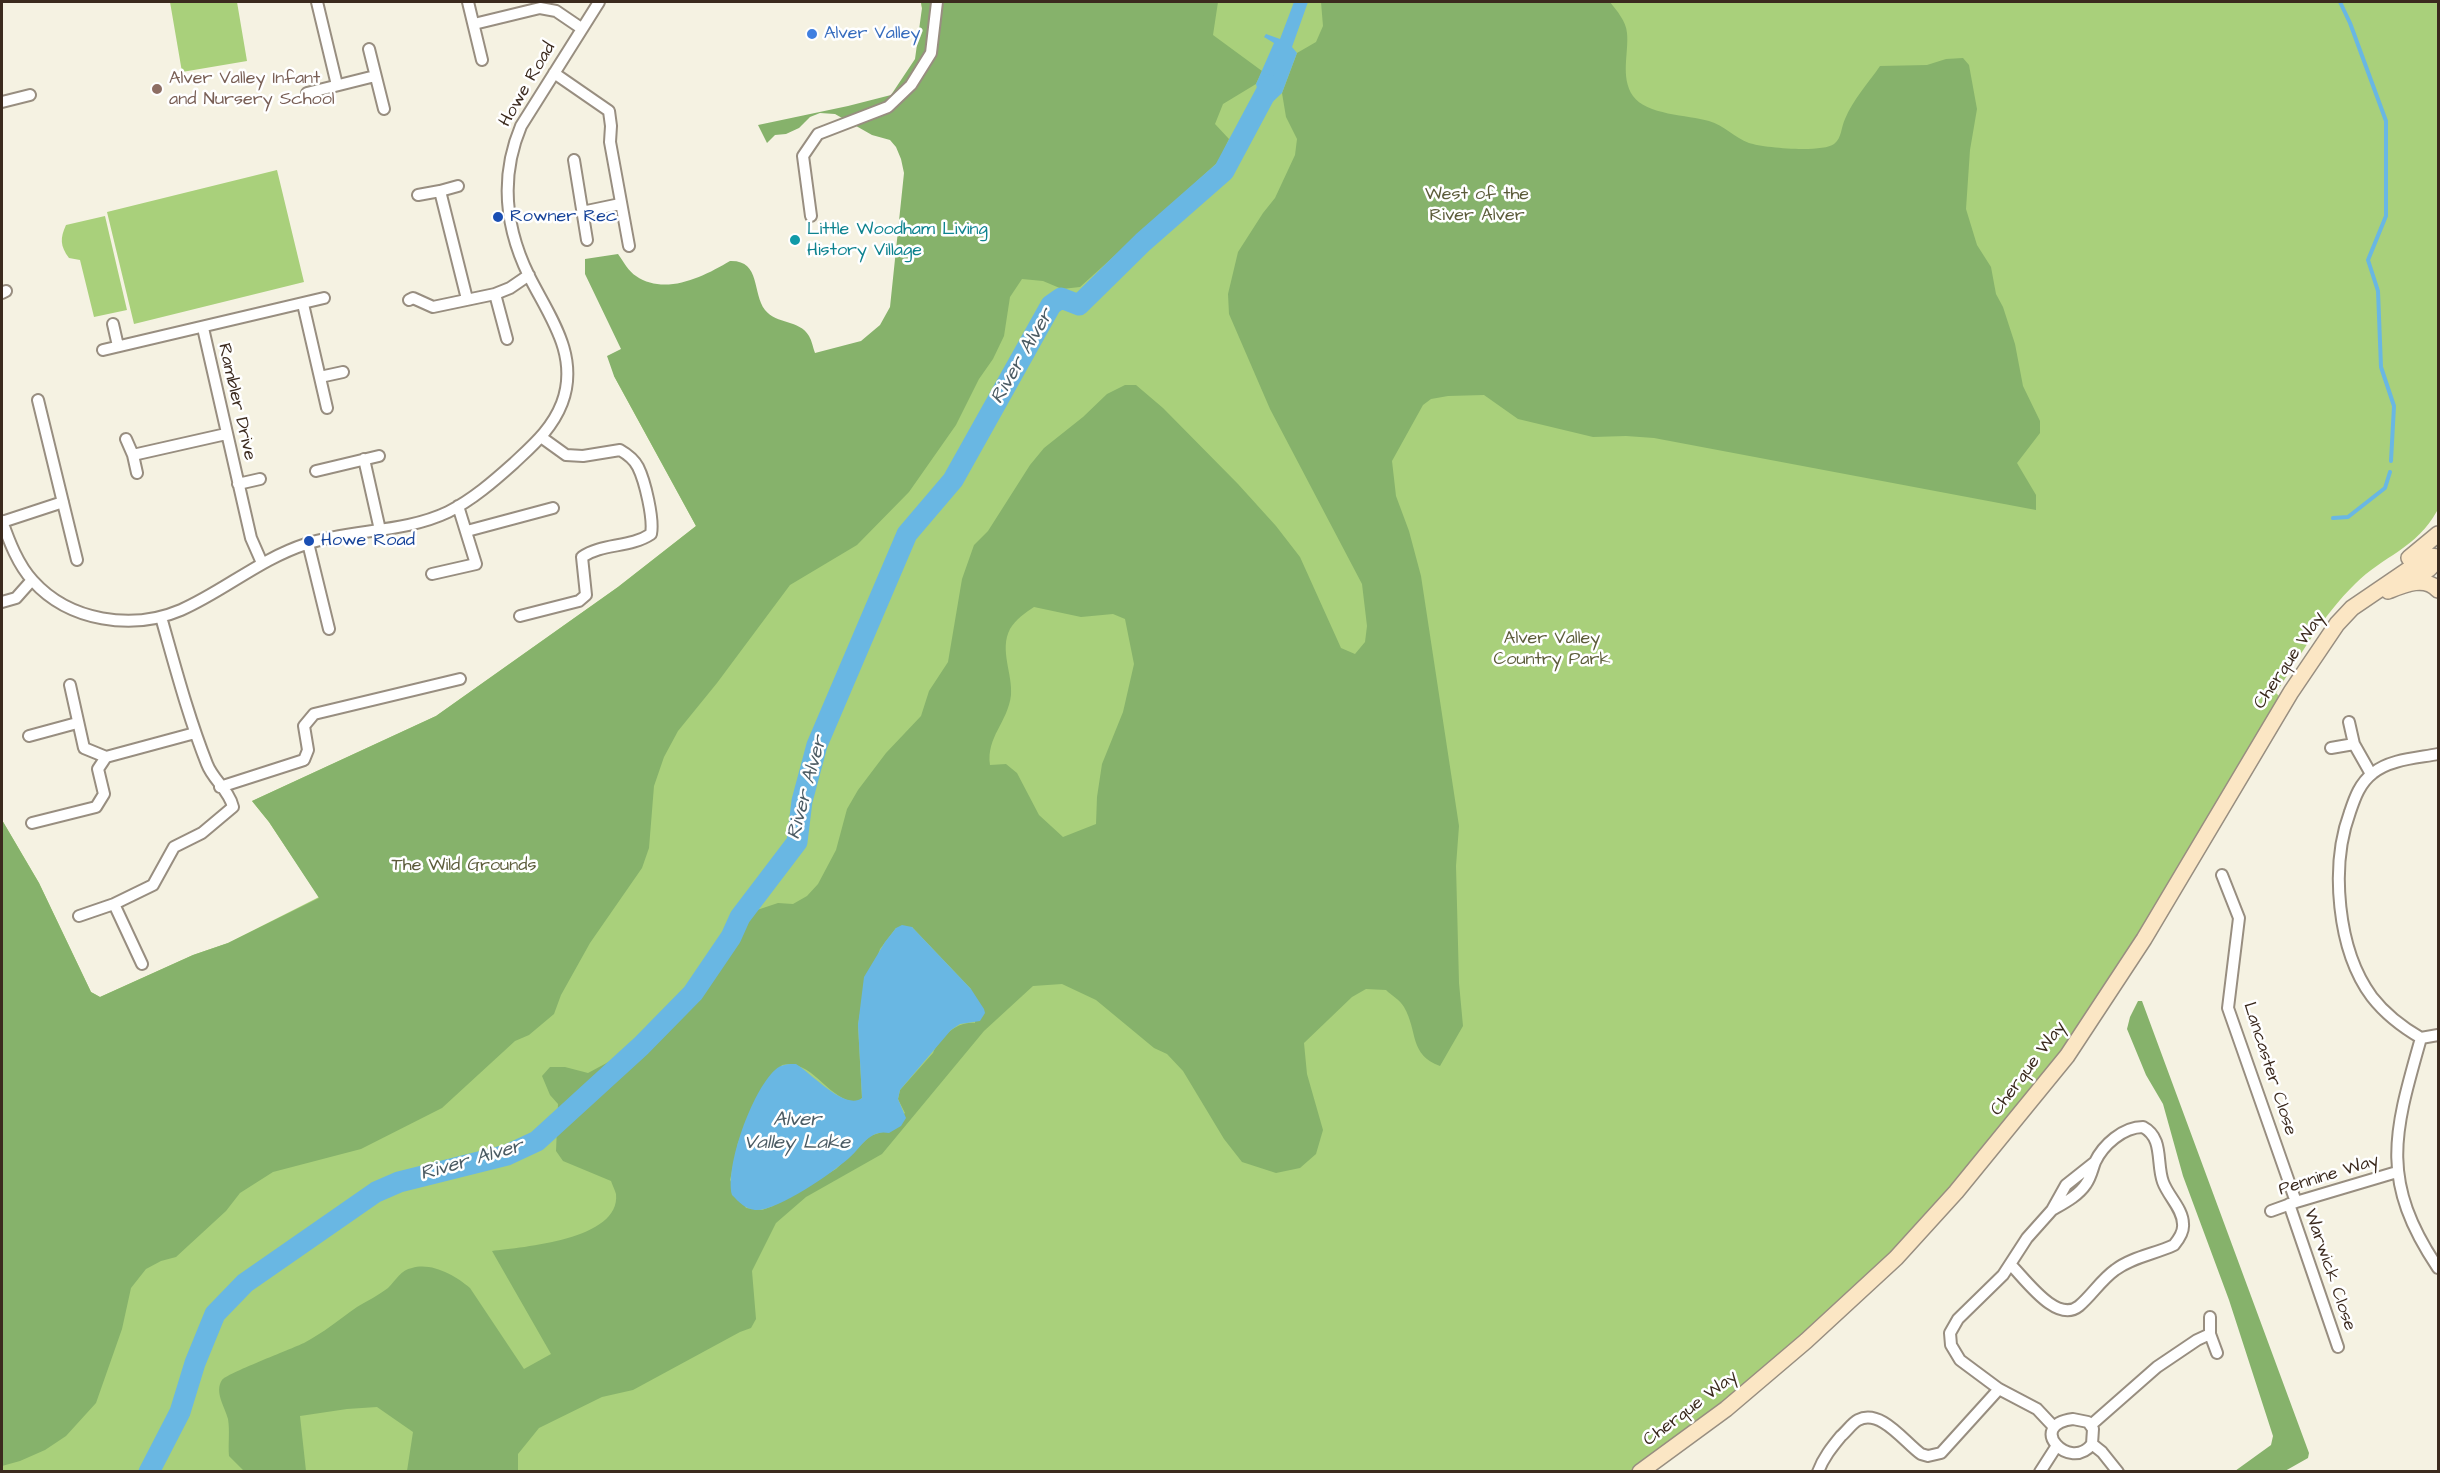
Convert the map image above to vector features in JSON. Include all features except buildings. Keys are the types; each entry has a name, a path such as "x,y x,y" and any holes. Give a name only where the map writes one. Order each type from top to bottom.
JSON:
{"street":[{"path":"317,2 337,85"},
{"path":"468,2 482,60"},
{"name":"Howe Road","path":"2,522 15,552 32,580 49,595 69,608 92,616 135,621 161,617 202,599 262,563 308,543 380,530 447,512 488,487 551,425 562,403 567,384 567,364 562,339 553,317 529,275 514,237 506,192 508,166 521,126 581,27 599,2"},
{"path":"811,216 803,156 818,134 888,107 911,85 931,53 936,2"},
{"path":"474,24 540,8 556,11 581,27"},
{"path":"369,49 384,109"},
{"path":"554,73 609,111 610,142 628,246"},
{"path":"307,93 375,76"},
{"path":"2,102 30,95"},
{"path":"574,160 587,240"},
{"path":"418,195 458,186"},
{"path":"440,191 467,299"},
{"path":"582,212 620,204"},
{"path":"409,300 413,298 433,307 495,294 510,288 529,275"},
{"path":"495,294 507,339"},
{"path":"103,350 324,298"},
{"path":"303,304 327,408"},
{"path":"113,324 118,346"},
{"name":"Rambler Drive","path":"203,328 251,538 262,563"},
{"path":"320,377 343,372"},
{"path":"38,400 76,560"},
{"path":"133,455 226,434"},
{"path":"520,616 579,601 586,595 582,557 590,552 642,540 651,534 653,522 638,466 629,455 620,450 584,456 566,455 541,437"},
{"path":"126,439 137,473"},
{"path":"316,471 379,456"},
{"path":"364,459 380,530"},
{"name":"Rambler Drive","path":"238,484 260,479"},
{"path":"2,522 63,502"},
{"path":"432,574 476,564 458,506"},
{"path":"467,531 553,508"},
{"name":"Cherque Way","path":"2352,608 2355,599 2363,590 2439,534"},
{"path":"308,543 329,629"},
{"name":"Cherque Way","path":"1640,1472 1726,1409 1806,1341 1896,1258 1956,1192 2073,1047 2144,939 2291,692 2337,624 2352,608 2429,556 2439,558"},
{"path":"2368,597 2407,584 2423,574 2439,558"},
{"path":"2,602 16,598 32,580"},
{"path":"2407,584 2424,583 2435,586 2439,590"},
{"path":"79,916 114,904 153,885 174,847 202,833 233,807 231,797 220,787 210,771 195,733 161,617"},
{"path":"220,787 304,760 308,750 304,726 314,714 460,679"},
{"path":"70,685 84,748 106,757 195,733"},
{"path":"2349,722 2354,744 2371,774"},
{"path":"29,736 77,723"},
{"path":"2331,748 2354,744"},
{"path":"2439,754 2381,767 2371,774 2358,789 2344,827 2338,887 2343,926 2358,971 2372,996 2403,1028 2421,1038 2439,1035"},
{"path":"32,823 96,807 104,794 98,769 106,757"},
{"name":"Lancaster Close","path":"2222,875 2239,918 2228,1008 2293,1203"},
{"path":"114,904 142,964"},
{"path":"2421,1038 2404,1093 2397,1143 2397,1172 2410,1218 2439,1268"},
{"path":"2011,1265 2049,1304 2067,1312 2079,1305 2120,1266 2167,1248 2179,1240 2184,1223 2163,1182 2156,1138 2151,1131 2137,1127 2121,1134 2102,1151 2095,1162 2091,1177 2079,1193 2052,1210 2027,1238 2011,1265 1994,1285 1958,1319 1950,1333 1951,1345 1960,1360 1999,1389 2037,1409 2053,1426 2052,1438 2056,1447 2067,1452 2079,1453 2092,1444 2094,1435 2091,1425 2084,1420 2073,1419 2053,1426"},
{"name":"Pennine Way","path":"2271,1211 2397,1172"},
{"name":"Warwick Close","path":"2293,1203 2338,1347"},
{"path":"2210,1317 2210,1334 2217,1353"},
{"path":"2091,1425 2157,1367 2210,1334"},
{"path":"1818,1472 1826,1455 1835,1444 1852,1425 1863,1418 1871,1417 1886,1424 1921,1454 1928,1456 1941,1453 1999,1389"},
{"path":"2092,1444 2102,1452 2118,1472"},
{"path":"2040,1472 2056,1447"}],"green space":[{"path":"170,2 237,2 247,61 182,72"},
{"name":"Alver Valley Country Park","path":"921,2 2438,2 2437,511 2420,534 2366,574 2343,596 2322,622 2276,693 2280,697 2144,939 1956,1192 1806,1341 1640,1471 2,1471 2,820 39,883 91,992 100,997 193,955 228,943 319,897 269,822 252,801 436,716 618,587 696,526 614,376 972,360"},
{"name":"The Wild Grounds","path":"921,2 1218,2 1213,35 1262,71 1256,84 1223,104 1215,124 1229,139 1218,162 1080,287 1062,289 1043,281 1022,279 1010,297 1004,336 993,359 979,379 956,425 909,492 857,545 790,585 678,731 664,757 654,786 649,848 642,868 590,943 561,995 554,1014 529,1035 515,1041 442,1108 361,1149 273,1172 240,1193 226,1211 176,1257 161,1261 146,1269 131,1288 122,1329 96,1403 66,1436 45,1450 2,1466 2,820 39,883 91,992 100,997 193,955 228,943 319,898 269,822 252,801 436,716 618,587 696,526 614,376 607,356 621,349 585,274 585,259 618,254 633,274 647,282 659,284 684,282 730,261 740,262 751,272 765,310 770,315 805,331 815,353 861,341 880,325 890,307 904,173 896,147 890,140 872,135 835,114 820,113 810,117 799,128 786,134 775,135 767,143 758,125 891,95 915,59"},
{"name":"West of the River Alver","path":"1321,2 1610,2 1625,24 1627,81 1633,96 1639,102 1657,111 1714,123 1749,143 1793,149 1828,147 1834,144 1839,139 1852,105 1880,66 1927,65 1946,59 1963,58 1969,65 1977,109 1970,150 1966,209 1977,245 1991,267 1996,294 2003,307 2015,344 2023,386 2040,421 2040,433 2017,463 2036,495 2036,510 1654,438 1593,437 1518,419 1484,395 1431,399 1423,405 1392,461 1396,496 1409,531 1421,576 1459,826 1456,866 1459,983 1463,1026 1440,1066 1423,1056 1404,1007 1386,990 1366,989 1352,997 1304,1043 1307,1074 1323,1130 1316,1154 1300,1168 1276,1173 1242,1162 1224,1139 1183,1071 1167,1054 1154,1048 1096,1000 1062,984 1033,986 984,1031 882,1154 806,1197 776,1223 752,1271 756,1319 751,1328 633,1390 602,1397 539,1428 518,1454 518,1471 407,1471 413,1432 377,1407 300,1416 306,1471 244,1471 229,1456 228,1419 219,1389 222,1380 311,1339 384,1291 408,1269 428,1267 435,1269 451,1275 470,1288 524,1369 551,1354 492,1251 546,1243 587,1231 603,1222 613,1209 616,1194 611,1181 563,1161 556,1151 558,1104 550,1095 542,1076 550,1067 565,1067 588,1073 668,1030 690,1006 757,910 778,903 793,904 807,896 818,884 836,850 847,809 858,790 886,753 921,716 929,691 948,662 962,579 974,545 988,531 1030,465 1044,448 1083,417 1107,394 1125,385 1136,385 1163,408 1238,484 1300,557 1341,648 1355,654 1365,642 1367,626 1362,584 1270,409 1229,314 1228,294 1238,252 1275,198 1295,155 1297,139 1286,117 1282,93 1297,53 1316,42 1323,26","holes":["1034,607 1081,617 1113,614 1125,619 1134,664 1123,712 1102,764 1096,824 1063,837 1039,815 1017,773 1006,764 990,765 991,746 1006,713 1011,695 1006,654 1007,637 1015,622","912,927 971,989 975,1023 956,1027 940,1041 933,1053 900,1090 898,1099 905,1113 882,1132 870,1136 836,1169 773,1206 762,1210 746,1208 730,1180 738,1143 750,1112 782,1065 803,1068 837,1095 847,1100 858,1102 862,1098 858,1025 862,1002 880,949 896,928"]},
{"path":"277,170 304,282 134,324 107,212"},
{"path":"105,216 127,310 94,317 80,260 69,258 64,250 62,238 66,225"},
{"path":"2138,1001 2142,1001 2309,1453 2308,1458 2285,1471 2235,1471 2271,1445 2273,1436 2229,1300 2183,1176 2163,1104 2146,1075 2127,1029"}],"water":[{"path":"1294,2 1308,2 1292,47 1297,53 1282,93 1264,110 1253,108 1258,92 1256,84 1274,43 1264,37 1266,34 1280,39"},
{"name":"Alver Valley Lake","path":"902,925 912,927 971,989 985,1013 980,1021 960,1024 951,1030 900,1090 898,1099 906,1118 901,1126 889,1133 876,1134 866,1140 848,1159 817,1182 776,1205 755,1210 745,1207 732,1195 731,1182 736,1148 749,1111 766,1080 777,1068 782,1065 796,1064 838,1095 855,1101 862,1098 858,1025 864,977 885,942 896,928"}],"waterway":[{"path":"2340,2 2386,121 2386,216 2368,260 2378,291 2381,367 2394,406 2391,461"},
{"name":"River Alver","path":"149,1472 180,1412 195,1363 215,1314 245,1283 376,1192 399,1182 507,1155 537,1141 641,1046 693,993 731,937 740,917 797,842 802,801 817,745 907,534 953,480 1051,305 1061,298 1079,305 1143,242 1224,171 1270,85"},
{"path":"2333,518 2348,517 2385,488 2390,472"}],"place":[{"name":"Alver Valley","path":"812,34"},
{"name":"Alver Valley Infant and Nursery School","path":"157,89"},
{"name":"Rowner Rec","path":"498,217"},
{"name":"Little Woodham Living History Village","path":"795,240"},
{"name":"Howe Road","path":"309,541"}]}
